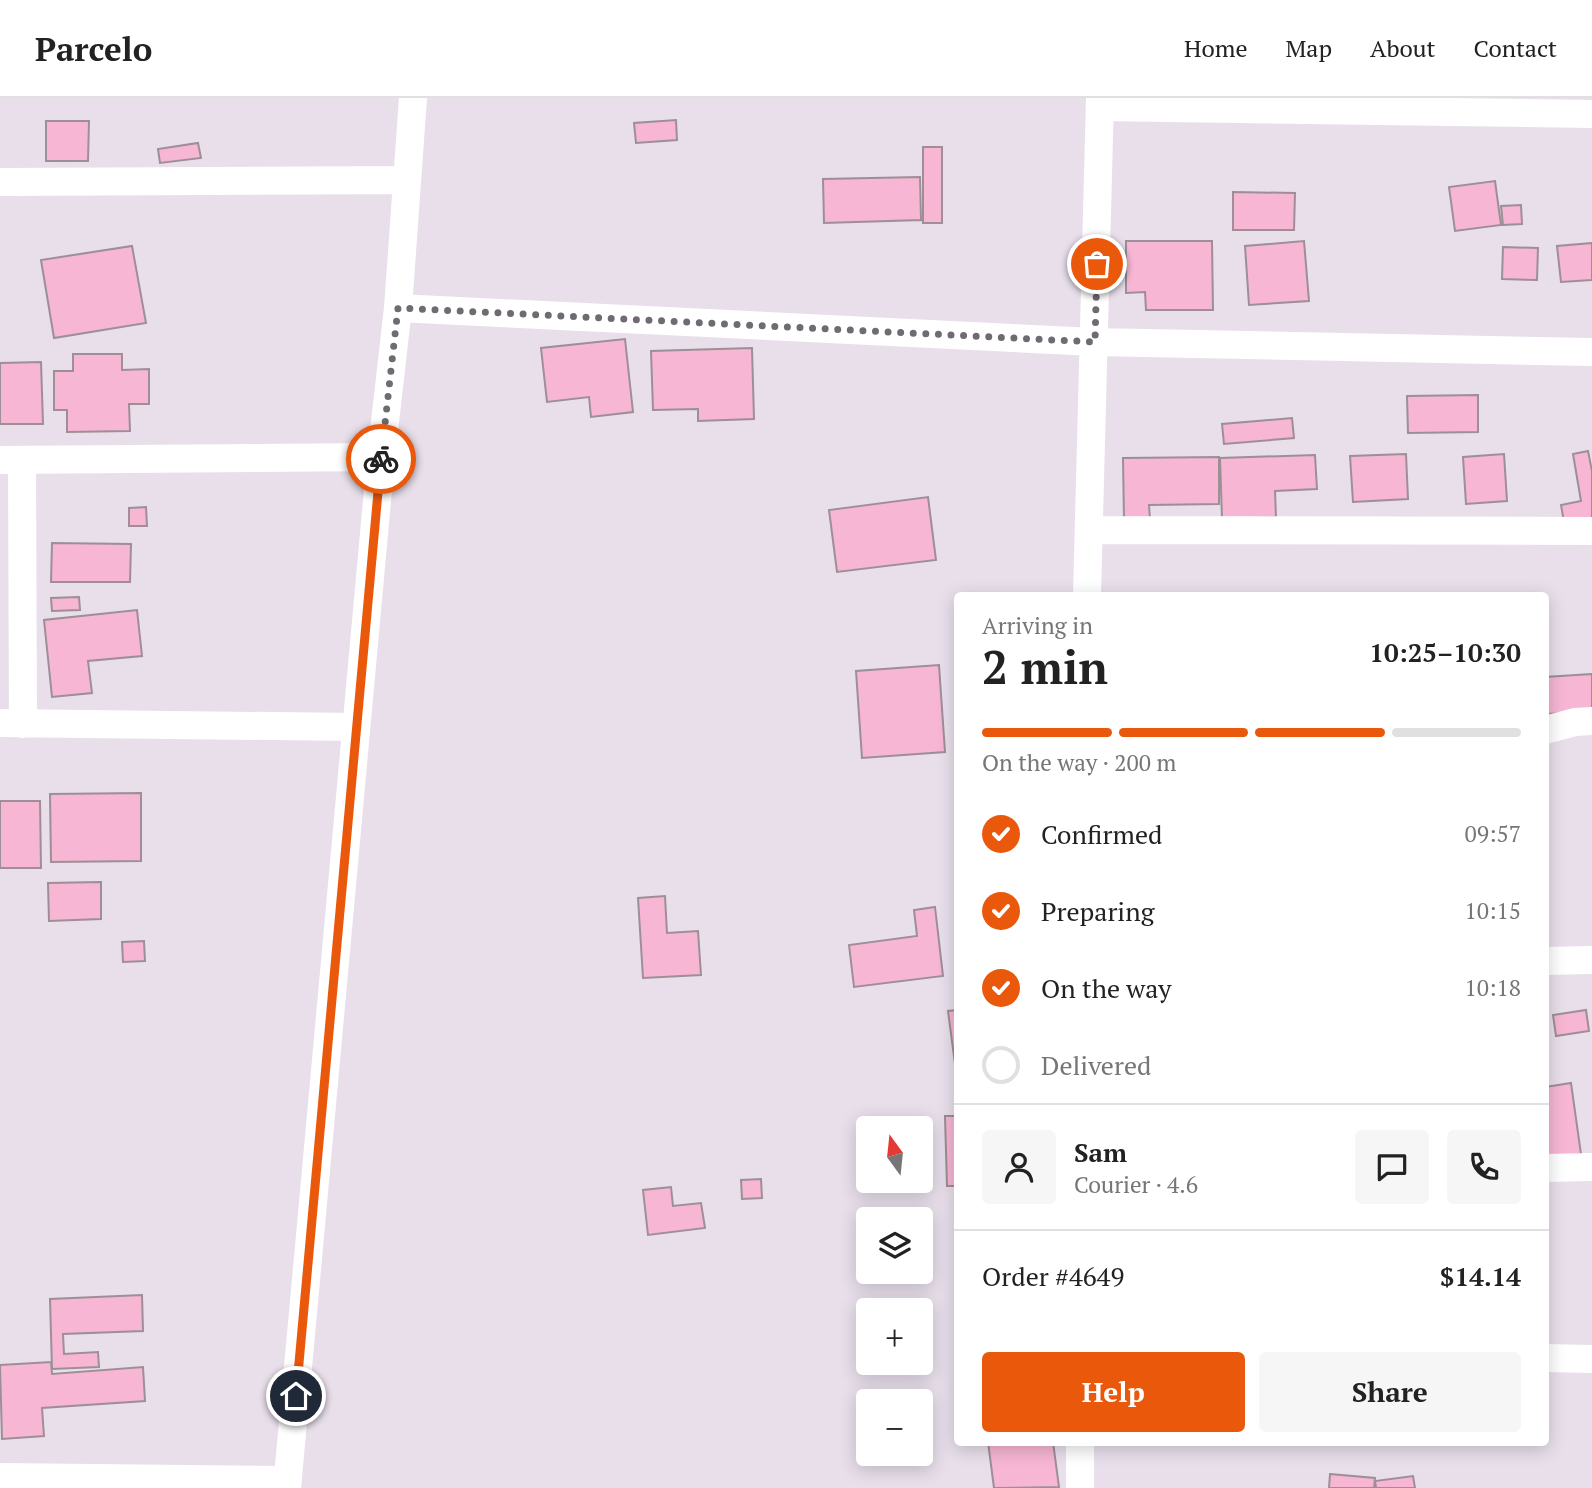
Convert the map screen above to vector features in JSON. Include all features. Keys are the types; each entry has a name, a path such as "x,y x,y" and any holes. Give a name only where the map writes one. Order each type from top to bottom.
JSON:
{"street":[{"path":"0,1477 287,1484 381,457 398,308 414,98"},
{"path":"1087,592 1100,103 1592,114"},
{"path":"0,182 406,180"},
{"path":"398,308 1095,342 1592,352"},
{"path":"356,727 11,723 11,460 381,457"},
{"path":"1089,530 1592,531"},
{"path":"1549,729 1575,722 1592,721"},
{"path":"1549,961 1592,960"},
{"path":"1549,1168 1592,1167"},
{"path":"1549,1358 1592,1359"},
{"path":"1080,1446 1080,1488"}],"building":[{"path":"676,120 677,140 636,143 634,123"},
{"path":"46,121 89,121 88,161 46,161"},
{"path":"198,143 201,158 160,163 158,149"},
{"path":"923,147 942,147 942,223 923,223"},
{"path":"920,177 921,220 824,223 823,179"},
{"path":"1495,181 1501,225 1455,231 1449,187"},
{"path":"1233,192 1295,193 1294,230 1233,230"},
{"path":"1521,205 1522,224 1503,225 1501,206"},
{"path":"1126,241 1212,241 1213,310 1146,310 1145,292 1126,293"},
{"path":"1304,241 1309,301 1249,305 1245,246"},
{"path":"1592,243 1592,280 1561,282 1557,246"},
{"path":"132,246 146,323 54,338 41,260"},
{"path":"1503,247 1538,248 1537,280 1502,279"},
{"path":"625,339 633,412 591,417 589,397 547,402 541,348"},
{"path":"752,348 754,419 698,421 698,409 653,410 651,351"},
{"path":"73,354 122,354 122,370 149,369 149,404 129,404 130,431 67,432 67,410 54,410 54,371 73,371"},
{"path":"41,362 43,424 0,424 0,363"},
{"path":"1478,395 1478,432 1408,433 1407,396"},
{"path":"1292,418 1294,438 1224,444 1222,424"},
{"path":"1588,451 1592,471 1592,518 1564,522 1561,505 1581,501 1573,454"},
{"path":"1406,454 1408,499 1353,502 1350,456"},
{"path":"1504,454 1507,501 1466,504 1463,457"},
{"path":"1315,455 1317,489 1275,491 1276,517 1222,519 1220,458"},
{"path":"1219,457 1219,504 1149,505 1150,519 1124,520 1123,458"},
{"path":"928,497 936,560 837,572 829,510"},
{"path":"146,507 147,526 129,526 129,508"},
{"path":"52,543 131,544 130,582 51,582"},
{"path":"79,597 80,610 52,611 51,598"},
{"path":"137,610 142,656 88,661 92,693 52,697 44,620"},
{"path":"939,665 945,752 862,758 856,671"},
{"path":"1592,674 1592,712 1549,714 1549,677"},
{"path":"141,793 141,861 51,862 50,794"},
{"path":"0,801 40,801 41,868 0,868"},
{"path":"101,882 101,919 49,921 48,883"},
{"path":"665,896 667,933 698,931 701,975 643,978 638,898"},
{"path":"935,907 943,976 854,987 849,945 917,936 914,910"},
{"path":"144,941 145,961 123,962 122,942"},
{"path":"954,1010 954,1056 948,1011"},
{"path":"1586,1010 1589,1031 1556,1036 1553,1015"},
{"path":"1571,1083 1581,1154 1549,1158 1549,1086"},
{"path":"945,1116 954,1116 954,1186 947,1186"},
{"path":"761,1179 762,1198 742,1199 741,1180"},
{"path":"671,1187 673,1206 701,1203 705,1228 648,1235 643,1190"},
{"path":"142,1295 143,1331 63,1334 64,1354 98,1352 99,1367 52,1369 50,1299"},
{"path":"51,1362 52,1374 143,1367 145,1401 42,1408 44,1436 2,1439 0,1365"},
{"path":"989,1446 1054,1446 1059,1487 994,1488"},
{"path":"1330,1474 1375,1478 1374,1488 1329,1488"},
{"path":"1413,1476 1415,1488 1376,1488 1375,1481"}],"way so far":[{"path":"381,459 398,308 1095,342 1097,264"}],"route":[{"path":"296,1396 381,459"}]}
